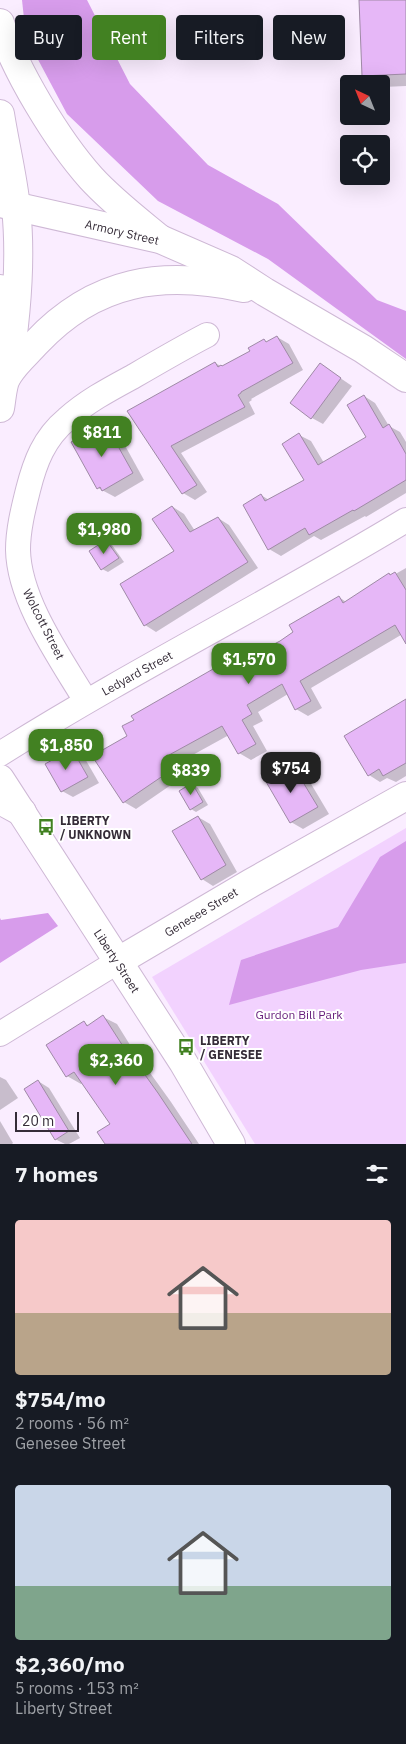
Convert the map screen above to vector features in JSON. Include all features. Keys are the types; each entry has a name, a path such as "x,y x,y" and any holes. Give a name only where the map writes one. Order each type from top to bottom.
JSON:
{"main road":[{"path":"0,23 4,37 29,86 60,138 91,177 117,204 160,239"},
{"path":"0,114 8,205 18,228 15,316 0,408"},
{"name":"Armory Street","path":"8,205 160,239 232,270 264,292 363,349 406,378"},
{"name":"Armory Street","path":"8,368 49,329 68,315 94,299 124,286 156,280 213,281 264,292"},
{"path":"0,289 5,311 8,368"},
{"name":"Liberty Street","path":"0,779 11,806 183,1062 231,1144"},
{"name":"Genesee Street","path":"117,962 251,883 406,796"}],"street":[{"name":"Wolcott Street","path":"86,701 32,606 21,576 18,551 20,520 30,479 44,443 65,420 92,399 207,335"},
{"name":"Ledyard Street","path":"0,754 86,701 406,520"},
{"name":"Genesee Street","path":"0,1034 117,962"}],"green space":[{"name":"Gurdon Bill Park","path":"406,828 406,1144 255,1144 152,977"}],"shaded area":[{"path":"22,0 87,0 95,15 92,15 92,60 118,60 130,84 208,165 278,204 377,300 406,311 406,359 268,259 158,201 67,114 38,60 82,60 82,15 24,15"},
{"path":"406,841 406,963 361,970 229,1005 241,960 338,927 380,857"},
{"path":"48,913 58,926 0,963 0,918 1,920"}],"building":[{"path":"359,0 406,0 406,74 362,75"},
{"path":"277,336 293,363 241,392 238,395 245,407 171,446 197,485 182,494 127,411 215,362 218,367 222,366 250,351 248,348 264,339 266,342"},
{"path":"320,363 341,378 311,419 290,403"},
{"path":"364,395 383,428 389,424 406,454 406,480 309,535 305,528 268,550 243,505 261,494 265,501 304,480 282,444 299,433 318,465 366,437 347,405"},
{"path":"105,423 133,473 102,491 100,487 97,489 71,442"},
{"path":"172,506 190,532 218,517 248,562 144,626 120,584 174,551 152,519"},
{"path":"106,540 119,558 101,570 89,551"},
{"path":"395,572 406,590 406,644 395,625 300,681 311,701 295,710 282,684 247,705 252,714 242,720 256,744 238,754 222,726 169,755 171,759 168,760 173,769 123,803 92,756 127,736 122,726 134,720 131,716 255,645 259,652 280,641 293,632 289,625 339,596 343,603 389,573 390,575"},
{"path":"406,699 406,763 383,776 379,769 368,776 344,736"},
{"path":"72,749 88,777 61,792 45,764"},
{"path":"292,764 318,807 290,823 265,780"},
{"path":"192,783 203,802 190,810 179,791"},
{"path":"198,816 226,865 201,880 172,831"},
{"path":"103,1015 128,1054 130,1054 158,1093 192,1144 105,1144 97,1132 110,1124 74,1072 66,1077 46,1045 84,1021 87,1026"},
{"path":"38,1080 69,1131 55,1140 24,1089"}],"place":[{"name":"LIBERTY / UNKNOWN","path":"46,827"},
{"name":"LIBERTY / GENESEE","path":"186,1047"}]}
